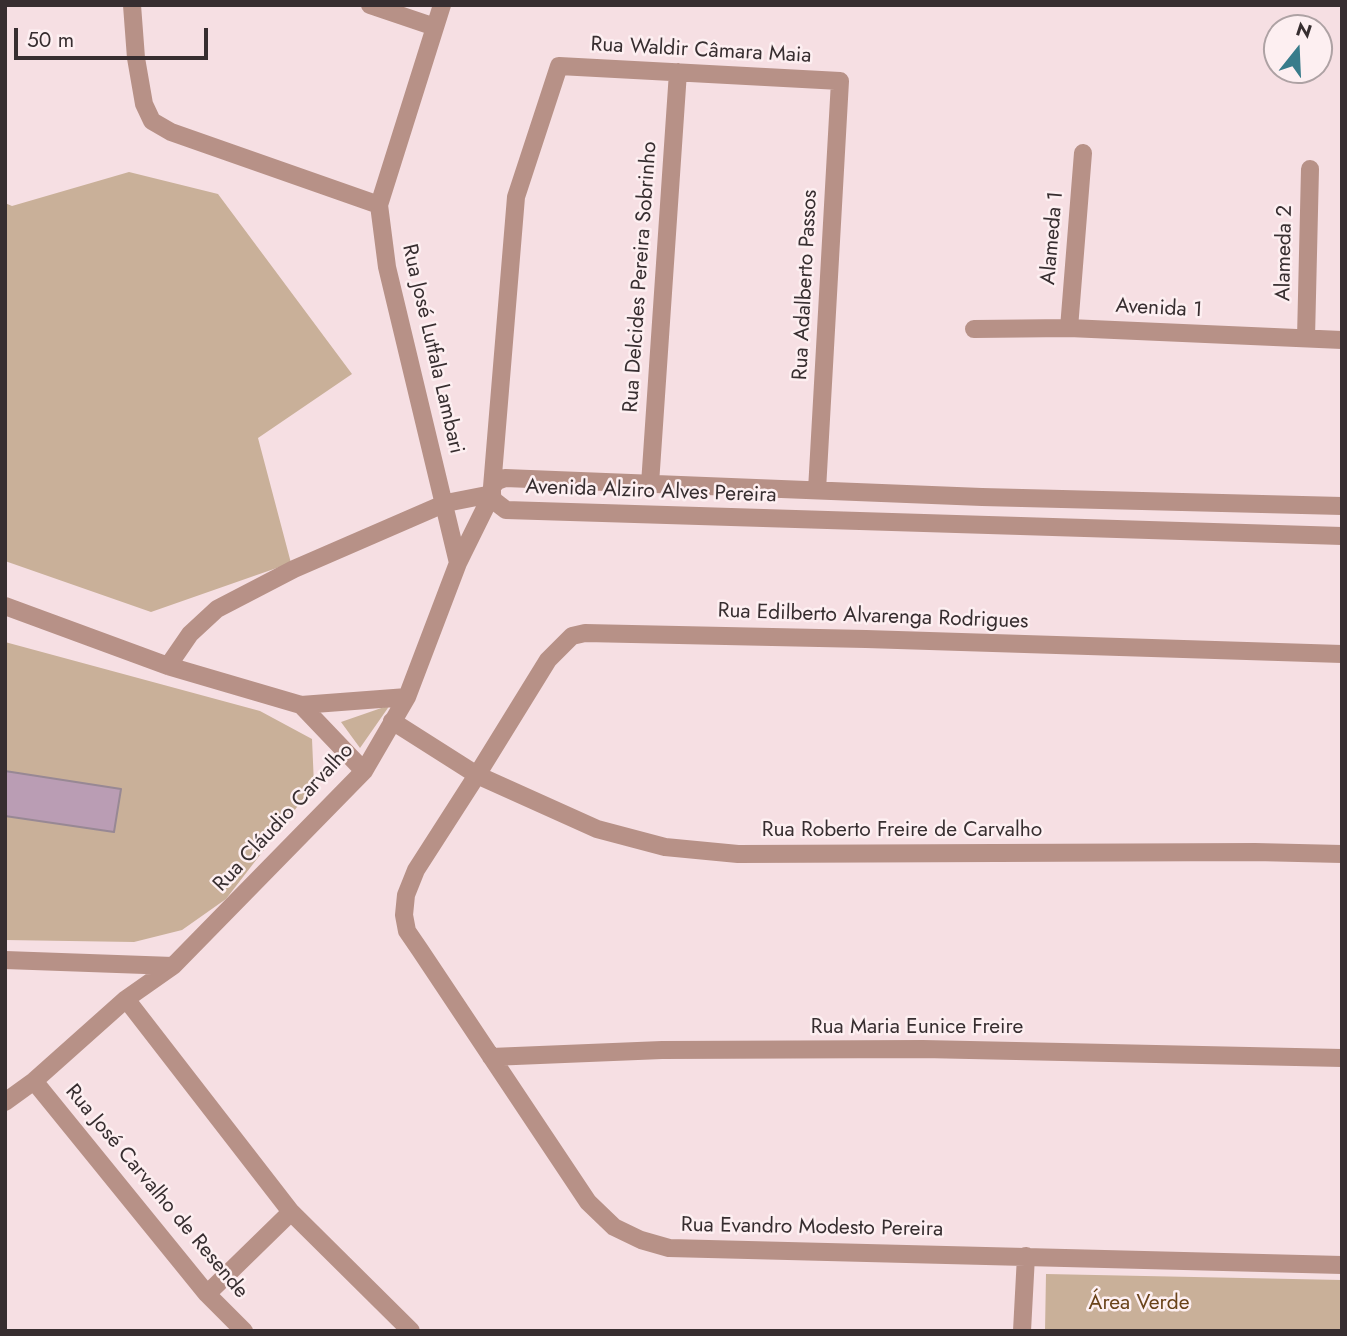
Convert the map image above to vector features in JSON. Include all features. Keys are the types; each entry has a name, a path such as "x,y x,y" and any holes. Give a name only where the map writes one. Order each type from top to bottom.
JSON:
{"street":[{"path":"132,5 136,58 144,104 152,121 172,132 379,205"},
{"path":"370,5 435,27"},
{"name":"Rua José Lutfala Lambari","path":"442,5 379,205 387,267 446,503 458,563"},
{"name":"Rua Waldir Câmara Maia","path":"492,490 516,197 559,66 840,81"},
{"name":"Rua Delcides Pereira Sobrinho","path":"650,484 678,72"},
{"name":"Rua Adalberto Passos","path":"817,491 840,81"},
{"name":"Alameda 1","path":"1069,328 1083,153"},
{"name":"Alameda 2","path":"1306,338 1310,169"},
{"name":"Avenida 1","path":"974,329 1069,328 1342,340"},
{"name":"Avenida Alziro Alves Pereira","path":"1342,506 817,491 505,478 497,481 492,490 493,500 506,510 1342,536"},
{"path":"167,666 190,634 217,608 293,569 446,503 492,490"},
{"name":"Rua Cláudio Carvalho","path":"5,1102 34,1081 126,999 173,966 364,771 407,696 458,563 492,490"},
{"path":"5,606 167,666 300,705 407,696"},
{"name":"Rua Edilberto Alvarenga Rodrigues","path":"477,775 548,660 572,636 585,633 1342,654"},
{"path":"300,705 364,771"},
{"name":"Rua Roberto Freire de Carvalho","path":"393,721 477,775 597,829 665,847 738,854 1255,852 1342,855"},
{"name":"Rua Evandro Modesto Pereira","path":"477,775 416,870 406,895 404,915 407,931 588,1202 614,1227 641,1240 668,1248 1342,1265"},
{"path":"5,960 173,966"},
{"path":"126,999 291,1212 411,1331"},
{"name":"Rua Maria Eunice Freire","path":"491,1057 662,1050 923,1049 1342,1058"},
{"name":"Rua José Carvalho de Resende","path":"34,1081 207,1294 244,1331"},
{"path":"207,1294 291,1212"},
{"path":"1022,1331 1026,1256"}],"green space":[{"path":"129,172 218,194 352,374 258,438 291,563 151,612 5,561 5,203 12,206"},
{"path":"5,642 260,711 312,739 314,785 226,899 182,930 134,942 5,940"},
{"path":"390,705 360,748 341,722"},
{"name":"Área Verde","path":"1046,1274 1342,1280 1342,1331 1045,1331"}],"building":[{"path":"5,771 121,789 114,832 5,816"}]}
